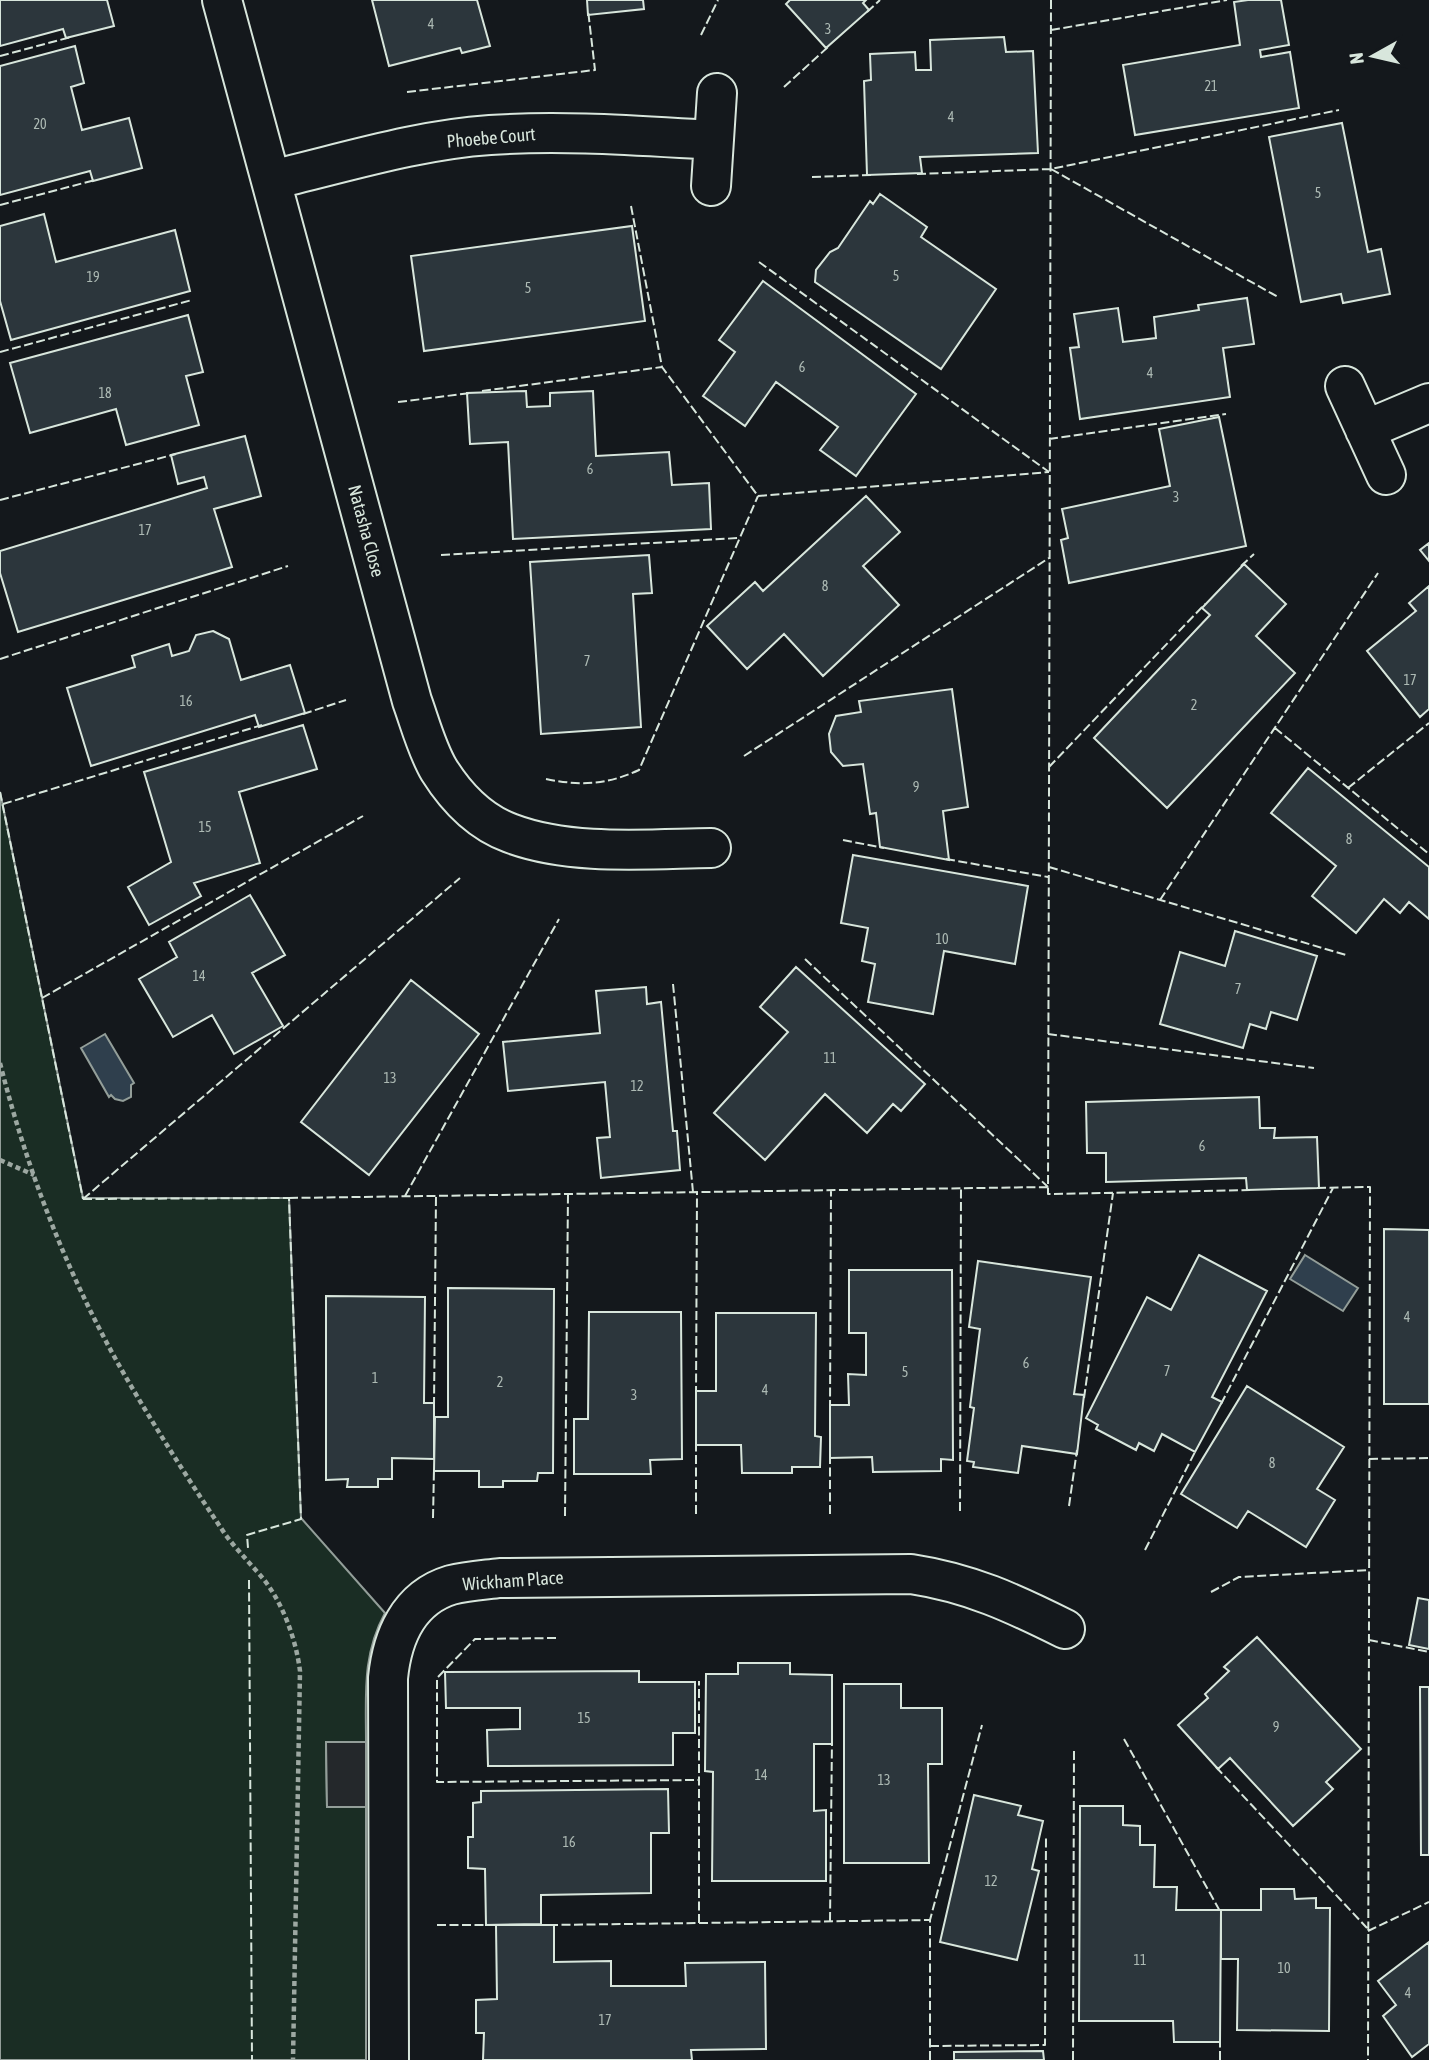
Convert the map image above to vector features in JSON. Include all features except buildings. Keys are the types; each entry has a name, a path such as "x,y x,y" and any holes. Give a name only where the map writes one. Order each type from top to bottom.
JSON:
{"street":[{"name":"Natasha Close","path":"222,0 412,701 438,768 457,795 479,816 508,833 542,843 583,848 711,848"},
{"path":"711,186 718,93"},
{"name":"Phoebe Court","path":"271,180 378,153 488,136 590,133 714,140"},
{"path":"1345,386 1386,475"},
{"path":"1365,430 1429,403"},
{"name":"Wickham Place","path":"389,2060 388,1678 396,1637 406,1618 424,1600 449,1586 470,1581 523,1577 911,1574 973,1587 1018,1605 1065,1629"}],"path":[{"path":"0,1063 54,1230 99,1328 134,1391 227,1537 270,1588 297,1648 300,1671 293,2060"},
{"path":"0,1160 35,1175"}],"green space":[{"path":"0,792 83,1198 289,1198 301,1518 385,1613 372,1644 369,1660 366,1742 326,1742 327,1807 366,1807 366,2060 0,2060"}],"shaded area":[{"path":"326,1742 366,1742 366,1807 327,1807"}],"water":[{"path":"105,1034 134,1083 131,1085 131,1097 123,1101 111,1095 109,1097 81,1048"},
{"path":"1305,1255 1358,1288 1343,1311 1290,1279"}],"fence":[{"path":"701,35 718,0"},
{"path":"867,12 880,0"},
{"path":"1051,0 1048,1194 1250,1190"},
{"path":"1051,30 1227,0"},
{"path":"407,92 595,70 588,10"},
{"path":"0,56 71,37"},
{"path":"784,87 828,47"},
{"path":"917,174 1051,169 1339,110"},
{"path":"1051,169 1278,297"},
{"path":"812,177 872,175"},
{"path":"0,205 95,180"},
{"path":"631,206 662,367 758,496"},
{"path":"759,262 1049,472"},
{"path":"0,352 192,300"},
{"path":"482,391 662,367"},
{"path":"398,402 471,393"},
{"path":"1049,439 1226,414"},
{"path":"0,500 176,454"},
{"path":"758,496 1049,472"},
{"path":"546,779 593,783 615,779 639,770 758,496"},
{"path":"441,555 739,538"},
{"path":"1241,566 1254,554"},
{"path":"744,756 1049,558"},
{"path":"0,659 288,566"},
{"path":"1160,900 1378,573"},
{"path":"1049,767 1205,604"},
{"path":"303,714 346,700"},
{"path":"1348,788 1429,723"},
{"path":"3,804 262,725"},
{"path":"1275,728 1429,854"},
{"path":"0,792 83,1199"},
{"path":"42,998 363,816"},
{"path":"843,840 884,848"},
{"path":"946,859 1048,877"},
{"path":"1049,867 1346,955"},
{"path":"83,1199 460,878"},
{"path":"405,1196 559,919"},
{"path":"805,959 1048,1187"},
{"path":"673,984 693,1192"},
{"path":"1048,1034 1314,1068"},
{"path":"289,1198 1048,1187"},
{"path":"1317,1188 1370,1187 1368,2060"},
{"path":"960,1511 961,1188"},
{"path":"1221,1404 1333,1188"},
{"path":"830,1409 831,1190"},
{"path":"696,1395 697,1192"},
{"path":"1084,1398 1113,1193"},
{"path":"565,1516 568,1194"},
{"path":"434,1406 436,1196"},
{"path":"83,1199 289,1198 301,1519 247,1535 248,1548"},
{"path":"696,1440 696,1514"},
{"path":"1069,1506 1077,1450"},
{"path":"1145,1550 1196,1450"},
{"path":"830,1454 830,1514"},
{"path":"1369,1459 1429,1458"},
{"path":"433,1518 434,1469"},
{"path":"1211,1592 1239,1577 1369,1570"},
{"path":"249,1580 252,2060"},
{"path":"556,1638 475,1639 437,1678 437,1782 699,1780"},
{"path":"1369,1640 1429,1652"},
{"path":"699,1681 699,1923"},
{"path":"930,2060 930,1920 982,1725"},
{"path":"830,1921 832,1739"},
{"path":"1124,1739 1221,1913"},
{"path":"1073,2060 1074,1750"},
{"path":"1216,1767 1367,1928"},
{"path":"930,2046 1045,2045 1046,1837"},
{"path":"1368,1931 1429,1902"},
{"path":"549,1925 930,1920"},
{"path":"437,1925 489,1925"},
{"path":"1220,2039 1220,2060"}]}
